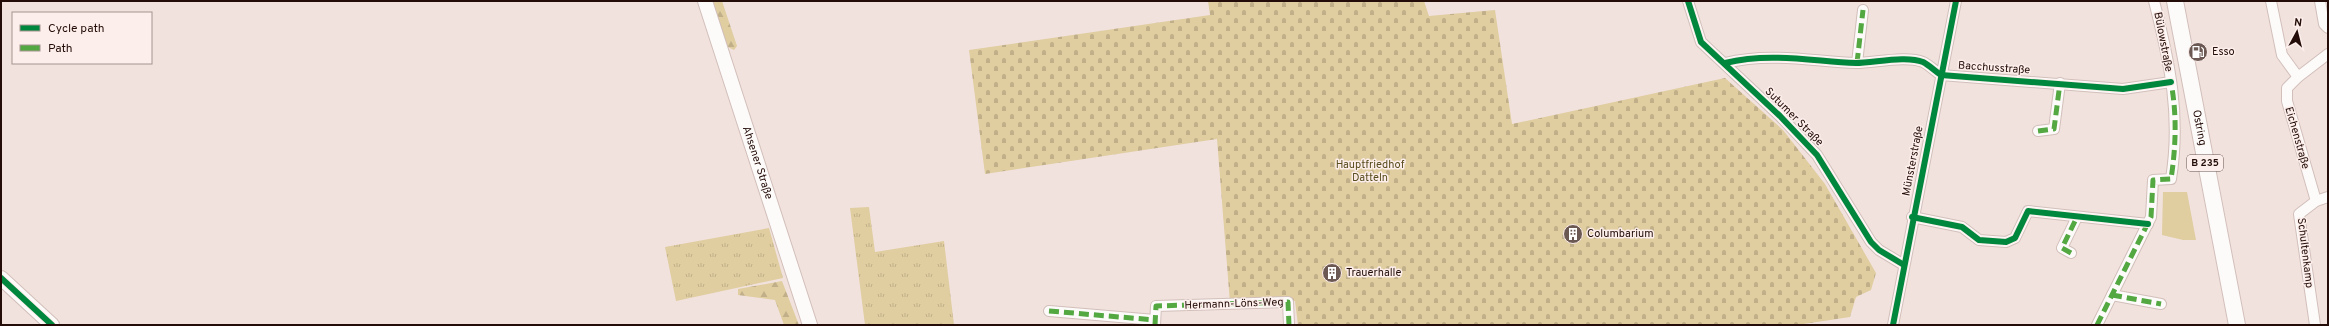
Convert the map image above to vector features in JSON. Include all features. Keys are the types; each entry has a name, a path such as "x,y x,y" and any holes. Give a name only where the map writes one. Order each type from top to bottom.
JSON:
{"main road":[{"name":"Ahsener Straße","path":"705,1 810,325"},
{"name":"Ostring","path":"2175,1 2237,325"},
{"path":"1,278 52,325"}],"street":[{"name":"Sutumer Straße","path":"1688,1 1701,42 1780,116 1817,155 1871,242 1879,250 1904,264"},
{"name":"Münsterstraße","path":"1893,325 1912,217 1956,1"},
{"name":"Bülowstraße","path":"2098,325 2151,217 2153,180 2171,180 2176,148 2175,106 2154,1"},
{"path":"2271,1 2282,55 2298,77"},
{"path":"2320,1 2324,24 2328,28"},
{"path":"1857,63 1864,10"},
{"name":"Eichenstraße","path":"2316,201 2286,101 2287,88 2298,77 2328,54"},
{"path":"1725,63 1742,59 1773,56 1857,63 1890,59 1922,62 1940,75"},
{"name":"Bacchusstraße","path":"1940,75 2123,89 2171,82"},
{"path":"2038,130 2054,129 2060,83"},
{"name":"Schultenkamp","path":"2315,325 2299,214 2316,201 2328,197"},
{"path":"1912,217 1962,227 1979,240 2006,242 2015,238 2028,211 2148,224"},
{"path":"2067,251 2077,217"},
{"path":"2112,295 2161,304"},
{"name":"Hermann-Löns-Weg","path":"1155,323 1156,306 1288,302 1290,325"},
{"path":"1049,311 1155,323"}],"green space":[{"path":"712,1 722,1 737,46 734,50 726,46"},
{"name":"Hauptfriedhof Datteln","path":"1208,1 1424,1 1429,16 1495,10 1512,124 1725,78 1783,130 1825,184 1876,273 1871,290 1856,297 1850,317 1797,325 1298,325 1295,301 1230,303 1217,139 985,174 969,50 1210,15"},
{"path":"2163,192 2187,192 2196,240 2183,240 2162,235"},
{"path":"869,207 875,252 944,241 954,325 865,325 850,208"},
{"path":"769,228 783,278 676,301 665,247"},
{"path":"782,281 799,325 784,325 775,300 738,295 738,289"}],"marked path":[{"path":"1857,63 1863,10"},
{"path":"2097,325 2151,217 2153,180 2171,179 2175,130 2171,82"},
{"path":"2038,131 2054,129 2060,83"},
{"path":"2071,253 2062,248 2077,217"},
{"path":"2112,295 2161,304"},
{"path":"1155,325 1156,306 1288,302 1289,325"},
{"path":"1049,311 1155,320"}],"cycle path":[{"path":"1688,1 1701,42 1780,116 1817,155 1871,242 1879,250 1904,265"},
{"path":"1893,325 1956,1"},
{"path":"1725,63 1758,58 1790,58 1856,63 1908,59 1923,62 1941,75 2123,89 2171,82"},
{"path":"1912,217 1962,227 1979,240 2006,242 2015,238 2028,211 2148,224"},
{"path":"1,278 52,325"}],"place":[{"name":"Esso","path":"2198,52"},
{"name":"Columbarium","path":"1573,234"},
{"name":"Trauerhalle","path":"1332,273"}]}
